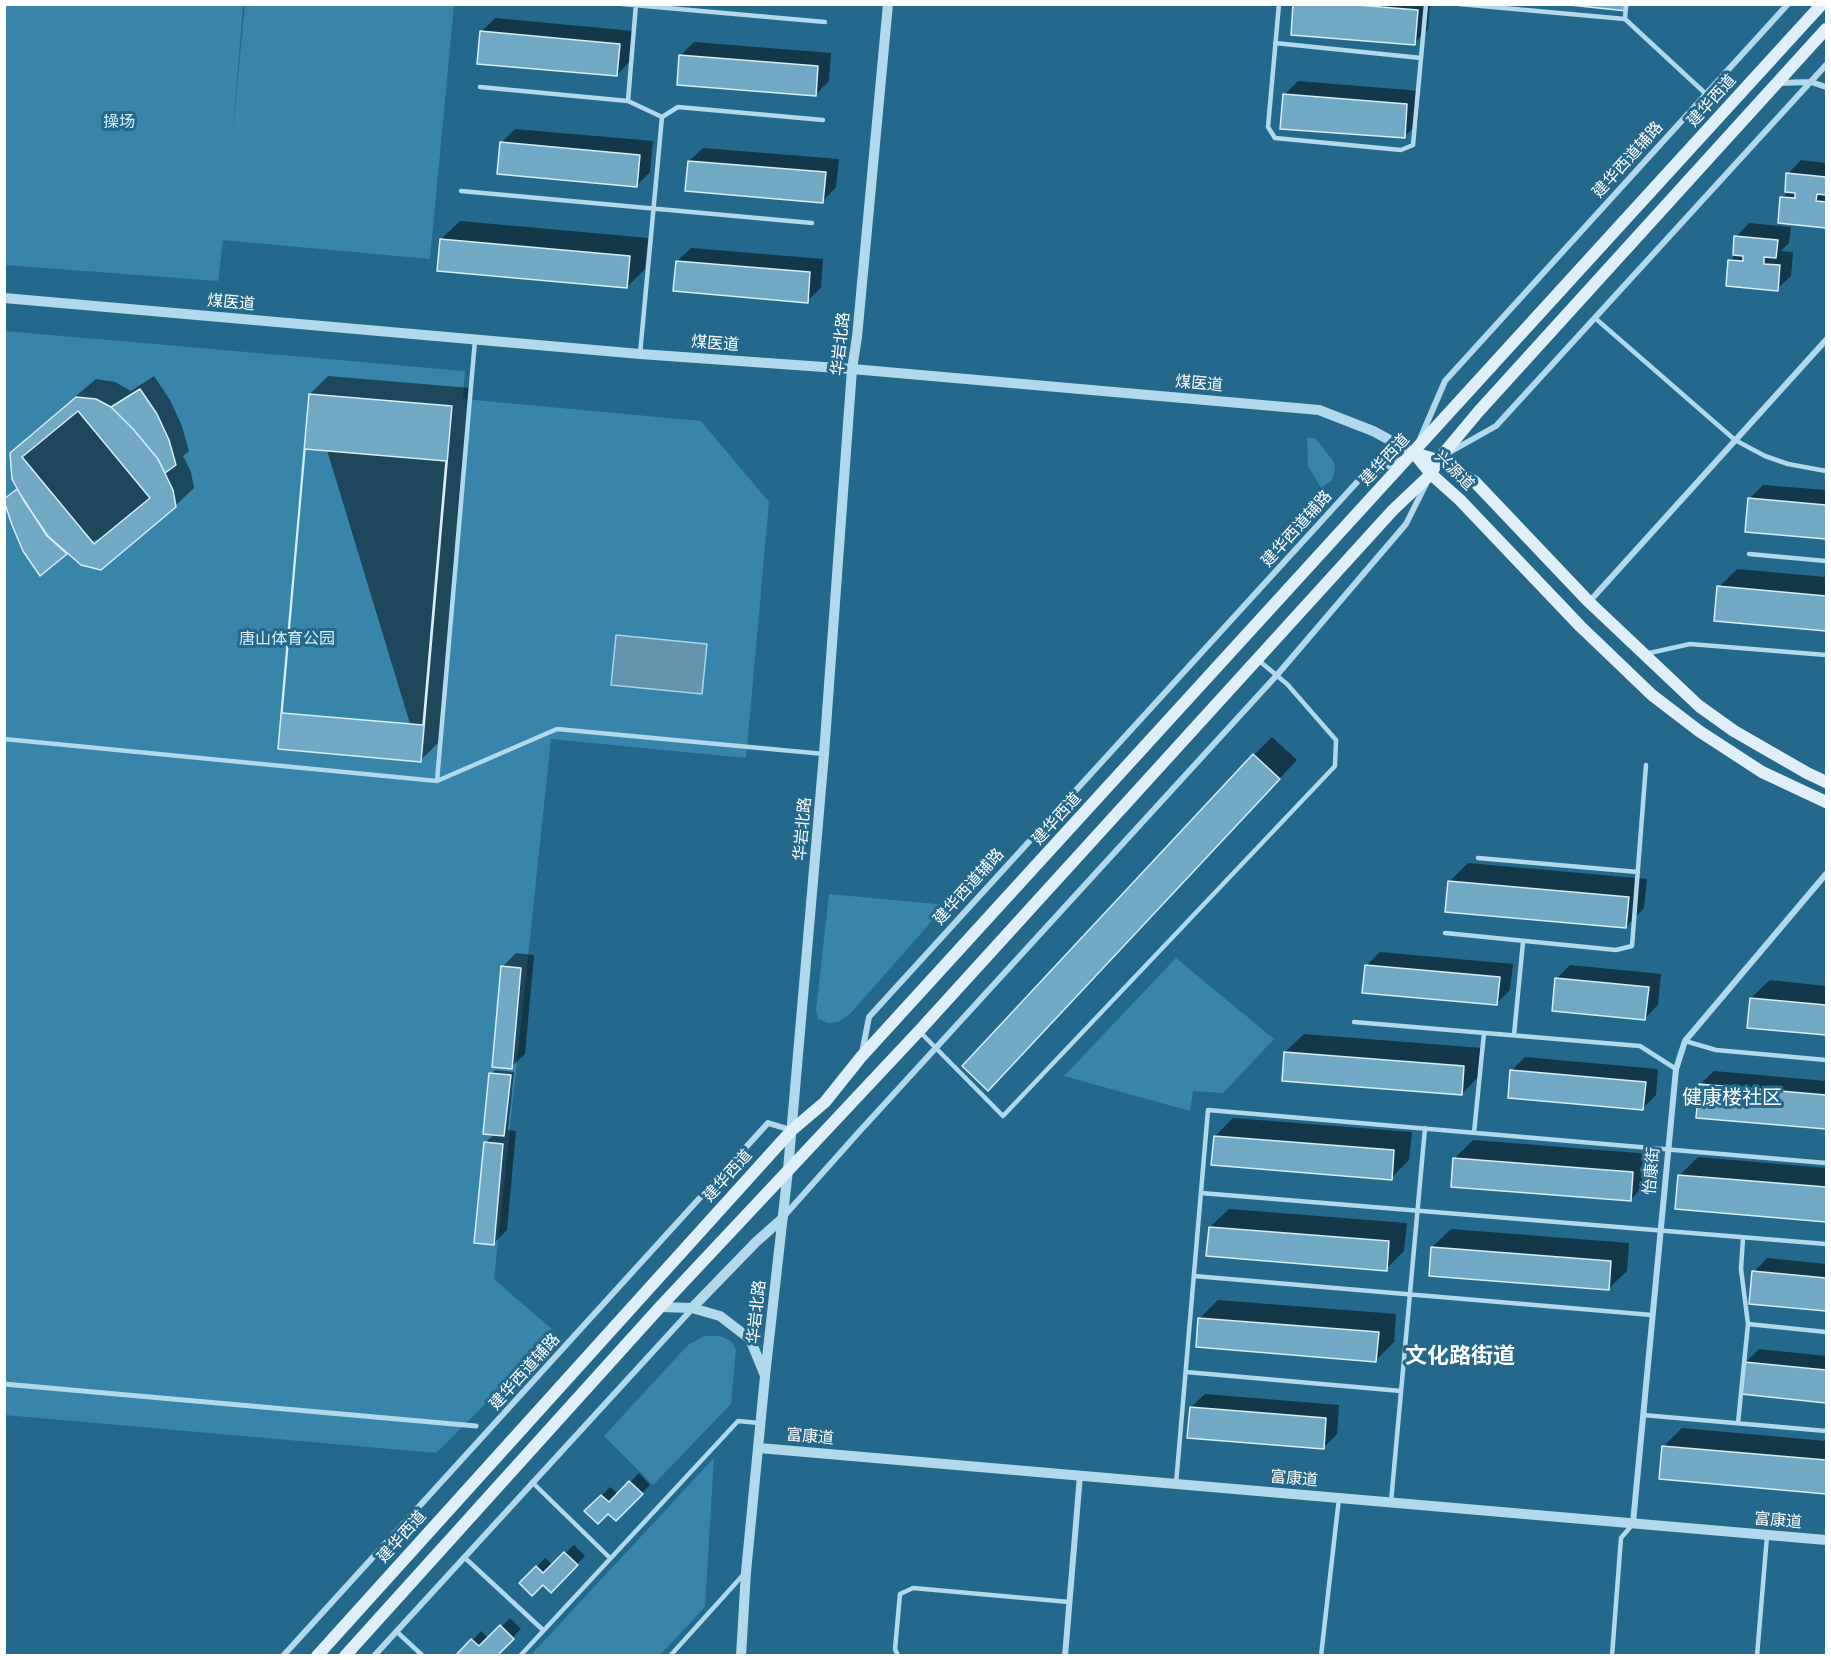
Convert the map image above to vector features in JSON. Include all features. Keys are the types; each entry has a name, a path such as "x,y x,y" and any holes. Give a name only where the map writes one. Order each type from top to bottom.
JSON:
{"main road":[{"name":"建华西道","path":"317,1656 792,1130 825,1102 861,1057 1822,4"},
{"path":"345,1656 660,1307 919,1031 1393,510 1431,474 1437,460 1487,402 1827,28"},
{"name":"兴源道","path":"1414,453 1437,460 1475,482 1589,603 1699,706 1734,731 1827,782"},
{"name":"兴源道","path":"1414,453 1431,474 1460,500 1580,626 1652,695 1699,731 1762,772 1827,802"}],"street":[{"name":"华岩北路","path":"741,1656 746,1572 765,1376 792,1130 824,754 852,369 857,337 888,4"},
{"name":"建华西道辅路","path":"861,1057 869,1017 1359,480 1414,453 1445,381 1788,4"},
{"path":"1437,460 1496,426 1827,65"},
{"path":"1777,83 1811,82 1827,87"},
{"name":"煤医道","path":"4,298 640,354 852,369 1319,410 1373,431 1414,453"},
{"path":"1589,603 1827,340"},
{"path":"374,1656 692,1308 756,1242 783,1218 1277,675 1406,524 1431,474"},
{"name":"怡康街","path":"1633,1523 1676,1069 1685,1041 1827,874"},
{"name":"建华西道辅路","path":"284,1656 768,1123 792,1130"},
{"path":"660,1307 692,1308 720,1316 750,1339 765,1376"},
{"path":"4,1384 476,1426"},
{"name":"富康道","path":"759,1448 1827,1540"},
{"path":"1065,1656 1080,1475"}],"lane":[{"path":"622,4 825,22"},
{"path":"1279,4 1268,127 1275,138 1401,150 1413,145 1426,4"},
{"path":"1459,4 1625,19 1706,94"},
{"path":"1625,19 1626,4"},
{"path":"628,101 636,5"},
{"path":"1275,44 1421,58"},
{"path":"480,87 628,101 662,117"},
{"path":"662,117 678,107 822,120"},
{"path":"640,354 662,117"},
{"path":"460,191 812,223"},
{"path":"1595,318 1735,440 1780,462 1827,471"},
{"path":"437,780 475,339"},
{"path":"1749,554 1827,561"},
{"path":"1644,654 1690,644 1827,656"},
{"path":"919,1031 1003,1116 1335,766 1336,740 1277,675 1257,659"},
{"path":"4,739 437,780 557,729 824,754"},
{"path":"1445,933 1617,950 1632,946 1646,765"},
{"path":"1478,858 1638,872"},
{"path":"1514,1035 1523,942"},
{"path":"1354,1022 1640,1046 1676,1069"},
{"path":"1474,1133 1484,1033"},
{"path":"1685,1041 1716,1050 1827,1060"},
{"path":"1176,1484 1208,1110 1827,1163"},
{"path":"1391,1503 1425,1128"},
{"path":"1201,1193 1827,1244"},
{"path":"1738,1423 1748,1324 1741,1269 1743,1238"},
{"path":"1194,1276 1652,1315"},
{"path":"1748,1324 1827,1332"},
{"path":"1186,1372 1401,1390"},
{"path":"1643,1415 1827,1431"},
{"path":"520,1656 738,1421 762,1424"},
{"path":"532,1482 610,1558"},
{"path":"1321,1656 1339,1498"},
{"path":"1612,1656 1621,1538 1633,1523"},
{"path":"1757,1656 1767,1535"},
{"path":"464,1557 543,1630"},
{"path":"670,1656 746,1572"},
{"path":"898,1656 895,1649 900,1594 914,1588 1069,1602"},
{"path":"396,1631 423,1656"}],"green space":[{"name":"操场","path":"4,5 243,5 232,141 245,5 454,5 430,259 223,240 218,281 5,265"},
{"name":"唐山体育公园","path":"5,331 465,371 463,399 701,421 769,502 746,758 551,739 494,1279 554,1331 436,1453 5,1415"},
{"path":"1307,438 1315,438 1334,462 1335,471 1332,480 1321,488 1308,466"},
{"path":"829,894 946,905 850,1014 838,1022 828,1023 818,1019 816,1010"},
{"path":"1176,958 1274,1039 1223,1093 1193,1091 1190,1111 1064,1076"},
{"path":"704,1336 720,1336 731,1341 736,1350 731,1404 653,1485 604,1436 688,1345"},
{"path":"714,1458 705,1607 660,1655 531,1655"}],"shaded area":[{"path":"616,635 707,644 702,694 611,685"}],"building":[{"path":"1293,4 1345,4 1418,10 1415,45 1291,35"},
{"path":"1560,4 1628,4 1627,11"},
{"path":"480,31 620,44 617,76 477,64"},
{"path":"679,55 818,66 816,96 677,85"},
{"path":"1283,94 1407,104 1405,138 1280,129"},
{"path":"500,142 640,155 637,187 497,174"},
{"path":"688,161 826,172 823,203 685,191"},
{"path":"1786,173 1826,177 1826,195 1817,194 1816,201 1826,202 1826,228 1778,223 1780,197 1795,198 1795,193 1785,192"},
{"path":"1734,236 1778,240 1776,258 1764,257 1764,264 1780,265 1778,291 1726,286 1728,260 1743,261 1743,256 1733,255"},
{"path":"440,239 630,256 627,288 437,271"},
{"path":"676,261 810,272 808,303 673,291"},
{"path":"140,389 157,414 169,440 176,465 165,473 158,459 111,407"},
{"path":"309,394 452,406 421,762 278,749"},
{"path":"76,397 96,399 111,407 133,429 158,459 173,490 176,507 101,570 81,565 48,536 12,479 10,453"},
{"path":"78,411 150,498 94,544 22,457"},
{"path":"305,449 446,461 423,725 282,713"},
{"path":"17,489 47,536 67,554 40,576 23,551 4,501"},
{"path":"1748,498 1826,505 1826,539 1745,532"},
{"path":"1717,586 1826,596 1826,631 1714,621"},
{"path":"1253,754 1280,779 988,1091 962,1066"},
{"path":"1448,881 1629,897 1626,928 1445,912"},
{"path":"1365,965 1500,977 1497,1005 1362,993"},
{"path":"501,966 521,968 512,1069 492,1067"},
{"path":"1555,978 1649,987 1645,1020 1552,1011"},
{"path":"1750,998 1826,1005 1826,1035 1747,1028"},
{"path":"1284,1052 1464,1066 1462,1095 1282,1081"},
{"path":"1510,1070 1646,1082 1643,1110 1508,1098"},
{"path":"489,1073 511,1075 504,1136 483,1134"},
{"path":"1699,1084 1826,1095 1826,1129 1696,1118"},
{"path":"1214,1136 1394,1150 1392,1180 1211,1165"},
{"path":"484,1142 503,1144 494,1245 474,1243"},
{"path":"1453,1158 1633,1172 1631,1201 1451,1187"},
{"path":"1678,1175 1826,1187 1826,1222 1675,1209"},
{"path":"1209,1227 1389,1241 1387,1271 1206,1256"},
{"path":"1431,1247 1611,1261 1609,1290 1429,1276"},
{"path":"1752,1271 1826,1278 1826,1311 1749,1304"},
{"path":"1198,1318 1379,1332 1376,1362 1196,1347"},
{"path":"1744,1362 1826,1370 1826,1403 1741,1394"},
{"path":"1190,1407 1326,1418 1324,1449 1187,1438"},
{"path":"1662,1446 1826,1460 1826,1494 1659,1479"},
{"path":"629,1481 643,1494 616,1521 608,1514 598,1524 584,1511 601,1495 609,1502"},
{"path":"564,1552 578,1565 551,1593 543,1585 532,1596 519,1583 536,1566 543,1573"},
{"path":"500,1625 514,1639 497,1656 455,1656 471,1639 479,1646"}],"district":[{"name":"健康楼社区","path":"1732,1098"},
{"name":"文化路街道","path":"1460,1357"}]}
